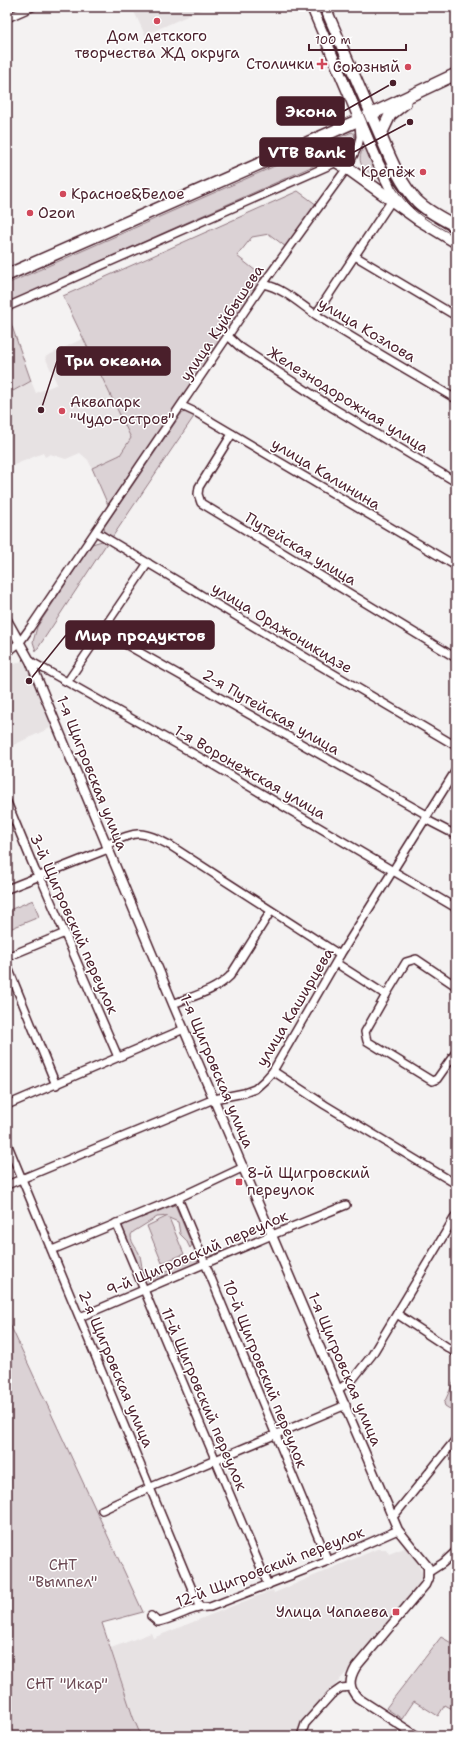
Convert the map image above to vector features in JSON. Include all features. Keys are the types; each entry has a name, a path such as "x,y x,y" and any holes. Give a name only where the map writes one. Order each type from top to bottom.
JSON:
{"main road":[{"path":"312,7 359,120 390,187 410,214"},
{"path":"325,7 371,114 399,174 411,194 418,202 430,212 456,226"},
{"path":"7,275 359,120 456,74"},
{"path":"381,134 390,115 408,100 430,86"},
{"path":"296,147 311,148 337,162 410,214 456,242"}],"street":[{"path":"7,18 32,7"},
{"name":"улица Куйбышева","path":"7,653 20,642 182,406 263,284 347,168 358,146 360,137 359,120"},
{"path":"7,307 337,162"},
{"path":"316,314 392,200"},
{"path":"355,256 456,316"},
{"name":"улица Козлова","path":"263,284 271,285 278,289 316,314 456,399"},
{"name":"Железнодорожная улица","path":"228,336 240,347 333,408 456,482"},
{"name":"улица Калинина","path":"182,406 456,566"},
{"name":"Путейская улица","path":"232,434 199,488 198,494 201,503 456,658"},
{"name":"улица Орджоникидзе","path":"96,532 456,746"},
{"path":"68,681 148,563"},
{"name":"1-я Щигровская улица","path":"7,620 30,661 173,1004 346,1405 398,1530 423,1560 429,1572"},
{"name":"2-я Путейская улица","path":"102,631 456,835"},
{"name":"1-я Воронежская улица","path":"30,661 68,681 456,908"},
{"name":"улица Каширцева","path":"7,1185 214,1099 227,1095 244,1093 255,1089 265,1080 273,1071 340,955 456,770"},
{"name":"3-й Щигровский переулок","path":"7,802 118,1057"},
{"path":"7,889 39,877 140,833 152,836 171,846 340,955"},
{"path":"173,1004 215,988 223,983 230,976 271,911"},
{"path":"7,957 65,933"},
{"path":"456,986 416,959 406,962 365,1032 367,1041 432,1081 437,1079 456,1052"},
{"path":"336,963 386,995"},
{"path":"7,965 56,1084"},
{"path":"7,1105 184,1029"},
{"path":"273,1071 456,1184"},
{"name":"2-я Щигровская улица","path":"7,1143 151,1487 199,1606"},
{"path":"52,1250 178,1198 244,1167"},
{"name":"10-й Щигровский переулок","path":"178,1198 328,1561"},
{"name":"9-й Щигровский переулок","path":"80,1316 346,1205"},
{"path":"339,1389 353,1379 372,1355 456,1215"},
{"name":"11-й Щигровский переулок","path":"116,1223 268,1584"},
{"path":"397,1314 456,1353"},
{"path":"102,1510 151,1487 346,1405"},
{"path":"393,1517 456,1439"},
{"name":"12-й Щигровский переулок","path":"151,1616 158,1622 167,1620 199,1606 210,1607 328,1561 398,1530"},
{"path":"418,1736 358,1698 351,1687 351,1678 356,1668 425,1585 429,1572 443,1563 456,1551"},
{"path":"301,1736 305,1724 331,1696 341,1688 351,1687"}],"shaded area":[{"name":"Дом детского творчества ЖД округа","path":"132,7 207,7 145,35"},
{"path":"84,339 131,438 120,455 92,468 88,460 80,453 66,459 50,454 45,457 43,453 7,468 7,378 13,391 31,381 36,393 57,384 45,357"},
{"path":"23,660 52,727 7,748 7,668"},
{"path":"409,1546 426,1581 303,1722 302,1736 141,1736 133,1717 111,1648 151,1633 153,1638 273,1590 274,1593 377,1549 386,1549 389,1554"}],"green space":[{"path":"352,132 355,134 353,144 348,150 338,152 330,150 324,145 326,143"},
{"path":"365,146 367,146 382,180 371,174 363,167 361,163 361,153"},
{"path":"309,152 322,162 7,303 7,284"},
{"path":"298,191 317,205 286,247 269,234 252,237 237,256 261,275 263,280 108,505 92,468 120,455 131,438 63,296"},
{"path":"9,318 31,381 13,391 7,378 7,319"},
{"path":"188,411 195,415 111,539 105,533 104,527 181,414"},
{"path":"102,541 107,543 36,651 33,642 37,627 92,544"},
{"path":"33,900 39,917 7,930 7,911"},
{"path":"174,1205 192,1245 190,1248 186,1240 180,1234 178,1222 169,1218 184,1254 162,1263 147,1226 168,1216 157,1217 133,1232 131,1238 139,1253 144,1275 149,1280 192,1258 198,1257 200,1263 147,1286 143,1284 122,1230 122,1226"},
{"name":"СНТ \"Вымпел\"","path":"7,1318 143,1612 102,1623 133,1717 141,1736 7,1736"},
{"path":"456,1377 456,1413 445,1406 444,1403"},
{"path":"441,1637 455,1645 456,1643 456,1711 445,1705 438,1716 414,1701 402,1719 386,1708"}],"tram line":[{"path":"317,7 395,187 408,204 422,216 456,237"}],"place":[{"name":"Дом детского творчества ЖД округа","path":"157,21"},
{"name":"Столички","path":"322,64"},
{"name":"Союзный","path":"408,67"},
{"name":"Экона","path":"393,83"},
{"name":"VTB Bank","path":"410,122"},
{"name":"Крепёж","path":"423,172"},
{"name":"Красное&Белое","path":"63,194"},
{"name":"Ozon","path":"30,213"},
{"name":"Три океана","path":"41,410"},
{"name":"Аквапарк \"Чудо-остров\"","path":"62,411"},
{"name":"Мир продуктов","path":"29,681"},
{"name":"8-й Щигровский переулок","path":"239,1182"},
{"name":"Улица Чапаева","path":"396,1612"}],"park label":[{"name":"СНТ \"Икар\"","path":"67,1684"}]}
